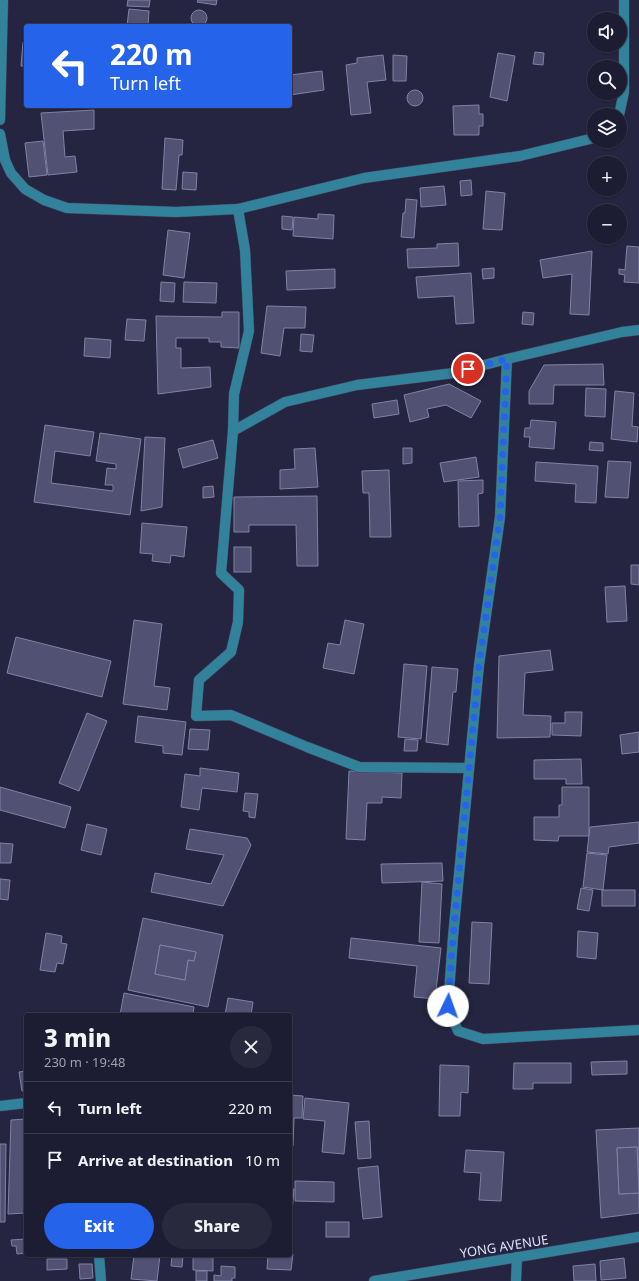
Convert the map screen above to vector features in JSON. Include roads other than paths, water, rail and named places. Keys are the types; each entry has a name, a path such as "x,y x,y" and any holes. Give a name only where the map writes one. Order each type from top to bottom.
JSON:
{"street":[{"path":"0,120 3,0"},
{"path":"621,108 624,92 624,0"},
{"path":"0,134 5,160 11,173 26,190 44,200 67,208 176,212 238,209 364,178 520,156 587,140"},
{"path":"238,209 245,250 249,331 234,394 233,431 222,573 239,590 238,622 231,652 200,680 196,716 231,715 359,767 469,768"},
{"path":"233,431 285,402 357,385 454,373 622,332 639,330"},
{"path":"507,359 500,517 479,665 453,937 448,1006 458,1031 483,1039 639,1030"},
{"path":"0,1106 24,1103"},
{"name":"YONG AVENUE","path":"374,1281 639,1237"},
{"path":"99,1257 102,1281"},
{"path":"516,1281 517,1257"}]}
